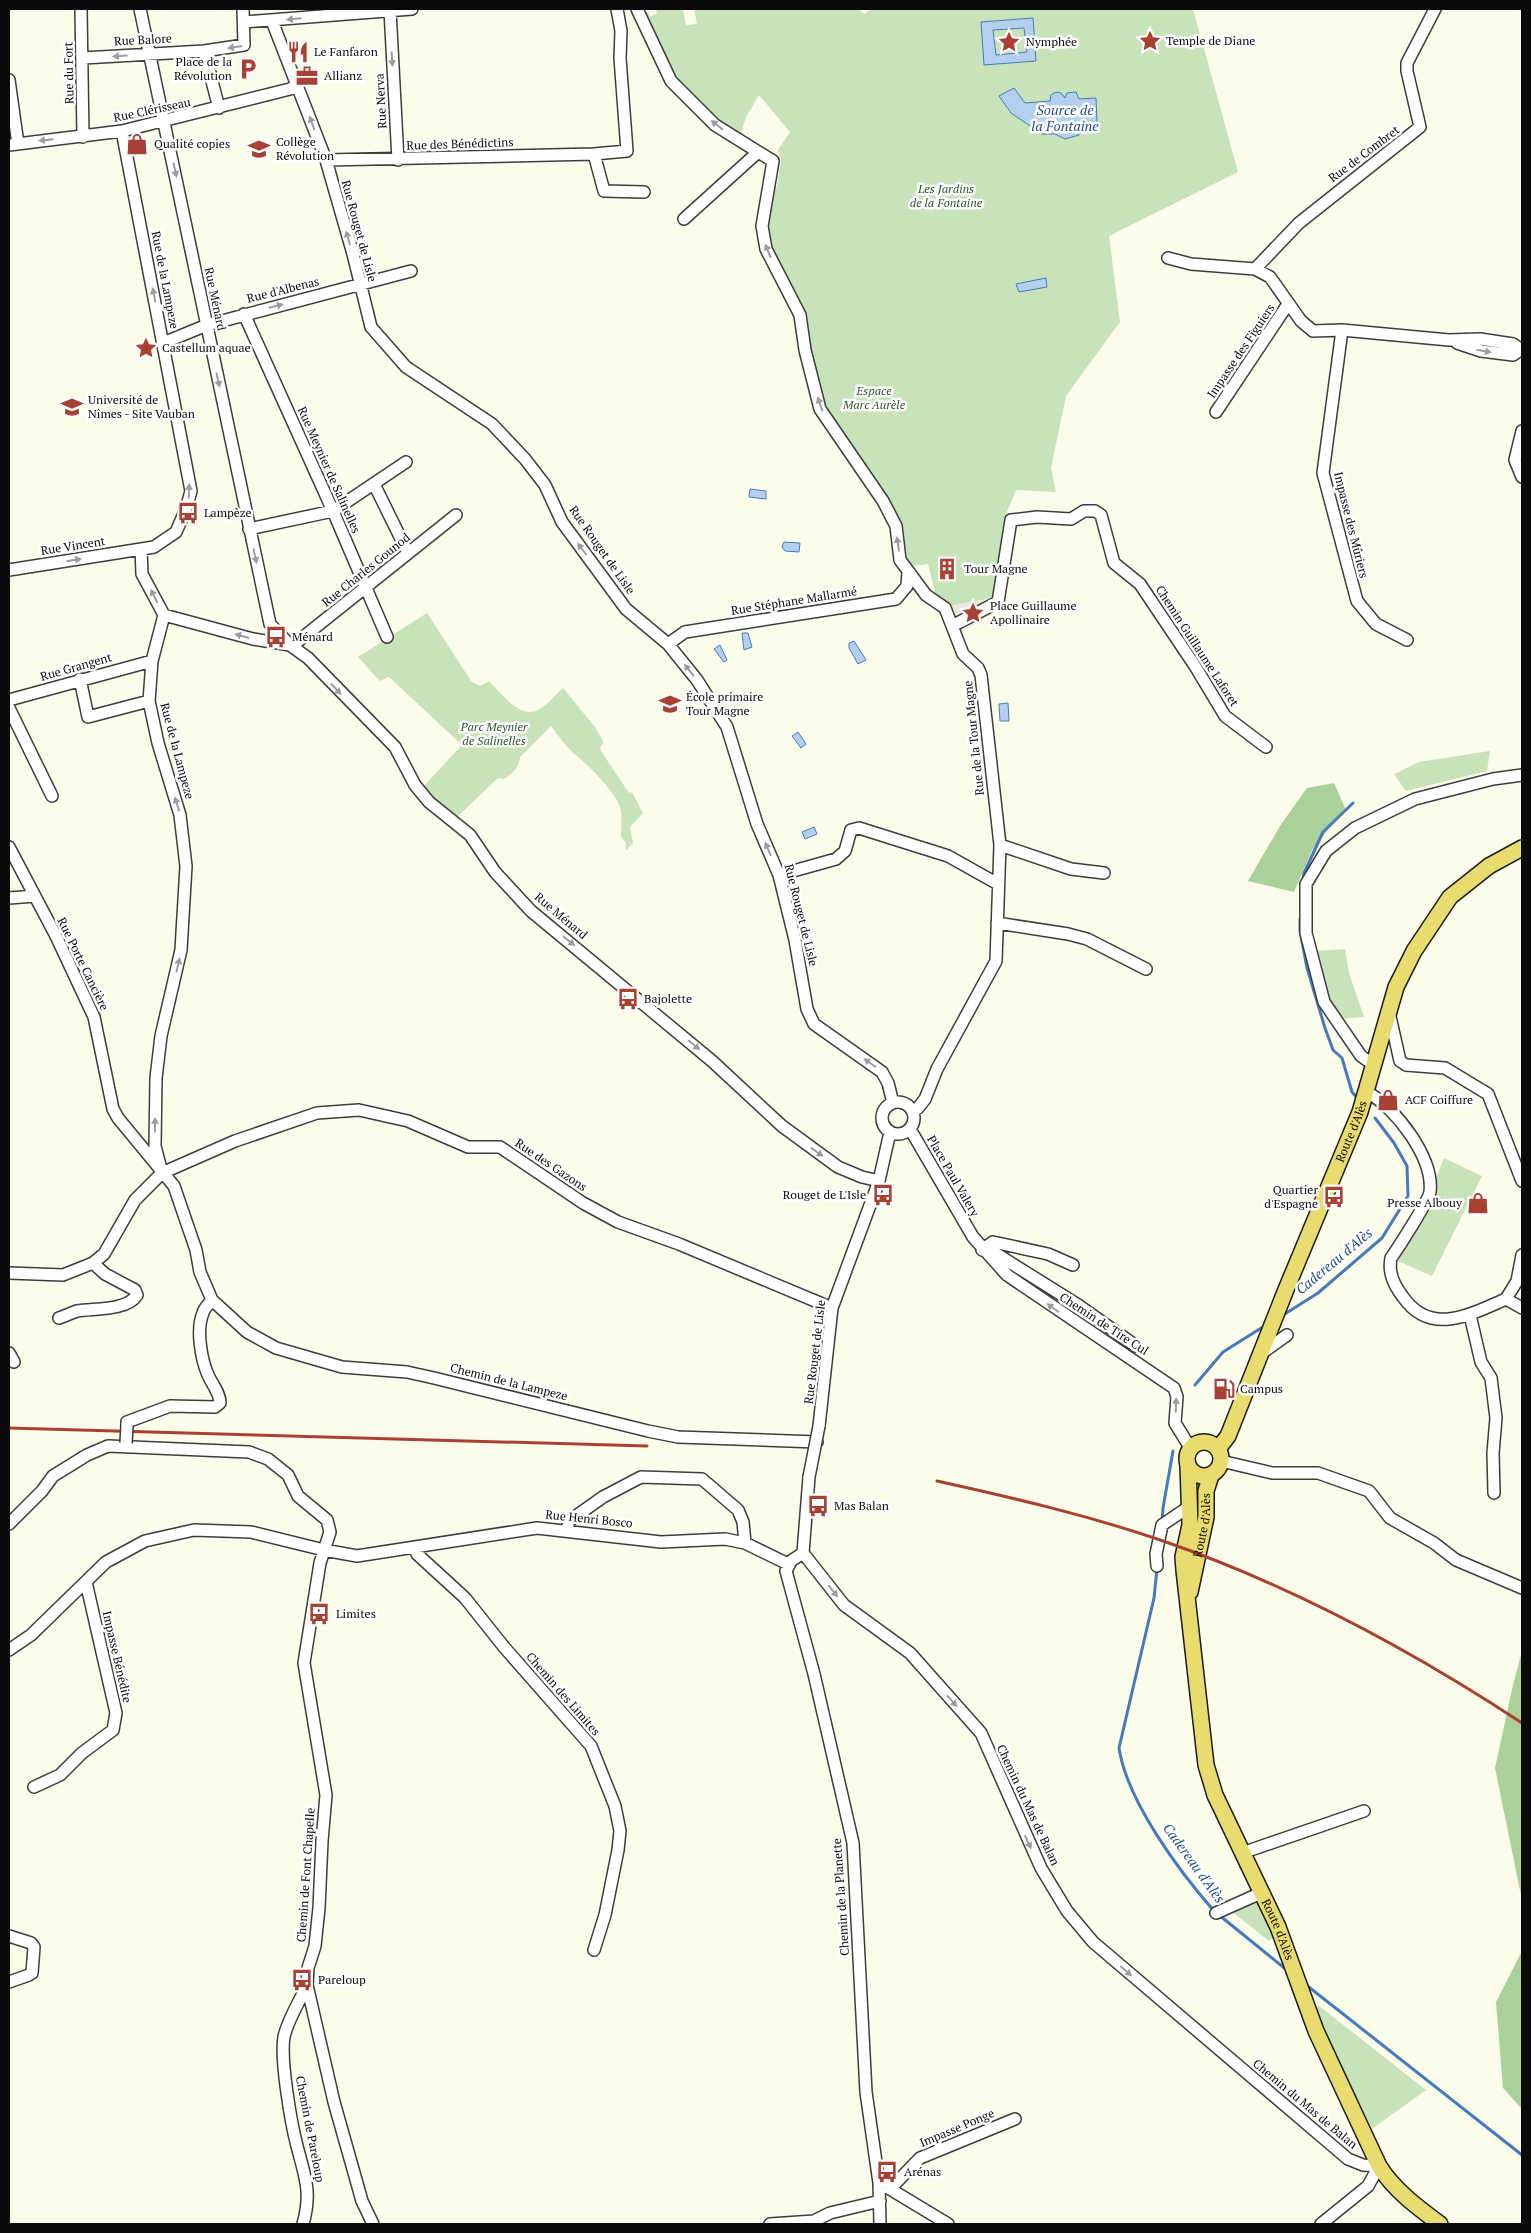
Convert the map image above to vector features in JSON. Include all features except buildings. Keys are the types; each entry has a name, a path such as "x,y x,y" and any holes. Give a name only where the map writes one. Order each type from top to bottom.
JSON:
{"main road":[{"name":"Route d'Alès","path":"1219,1455 1356,1122 1367,1092 1396,987 1414,951 1450,897 1489,866 1522,848"},
{"path":"1204,1442 1219,1455 1218,1469 1211,1475 1206,1476 1195,1473 1188,1465 1188,1454 1191,1449 1204,1442"},
{"name":"Route d'Alès","path":"1188,1465 1189,1539 1183,1557 1206,1765 1215,1796 1278,1927 1320,2040 1379,2166 1385,2176 1404,2196 1440,2224"},
{"name":"Route d'Alès","path":"1188,1606 1206,1517 1206,1491 1211,1475"}],"street":[{"name":"Rue du Fort","path":"81,9 83,137"},
{"name":"Rue Ménard","path":"140,9 270,624 266,641"},
{"path":"219,108 204,51 244,45 243,9"},
{"path":"244,22 272,21 333,12 410,9"},
{"name":"Rue des Bénédictins","path":"326,160 398,160 594,154 627,151 620,58 621,31 617,9"},
{"name":"Rue de la Tour Magne","path":"637,9 671,81 715,125 757,153 770,158 774,165 762,226 766,249 800,315 804,350 820,409 883,501 896,526 900,560 926,595 945,608 963,654 978,668 981,675 1000,845 996,961 937,1069 925,1099 918,1108 912,1111"},
{"name":"Rue de Combret","path":"1255,269 1299,222 1420,127 1407,72 1407,62 1435,9"},
{"name":"Rue Nerva","path":"390,10 398,160"},
{"name":"Rue Rouget de Lisle","path":"272,21 326,160 371,327 406,367 492,424 518,452 545,485 562,522 626,608 668,644 697,680 727,727 757,824 779,876 795,940 808,1009 814,1024 882,1072 888,1083 893,1103"},
{"name":"Rue Balore","path":"83,58 204,51"},
{"path":"9,80 13,144"},
{"name":"Rue Clérisseau","path":"13,144 122,131 219,108 290,89 298,85"},
{"name":"Rue de la Lampeze","path":"122,131 190,491 186,510 176,532 154,547 141,549"},
{"path":"684,219 757,153"},
{"path":"594,154 604,191 644,192"},
{"path":"1168,258 1191,264 1255,269 1270,278 1300,321 1313,331 1342,330 1449,340 1481,351 1513,355 1521,350"},
{"name":"Rue d'Albenas","path":"163,343 207,325 244,314 411,271"},
{"name":"Impasse des Figuiers","path":"1216,412 1288,304"},
{"name":"Rue Meynier de Salinelles","path":"244,314 333,511 387,637"},
{"name":"Impasse des Mûriers","path":"1342,330 1323,473 1357,601 1376,624 1407,640"},
{"path":"1522,431 1515,460 1522,477"},
{"path":"249,529 333,511 406,462"},
{"path":"374,484 408,553"},
{"name":"Chemin Guillaume Laforet","path":"952,626 998,602 1011,520 1037,517 1071,519 1084,511 1095,511 1101,515 1114,563 1140,584 1190,658 1225,716 1266,747"},
{"name":"Rue Charles Gounod","path":"291,646 456,515"},
{"path":"141,549 142,574 164,615 291,646"},
{"name":"Rue Vincent","path":"9,572 141,549"},
{"name":"Rue Stéphane Mallarmé","path":"668,644 685,632 896,599 907,586 908,572"},
{"name":"Rue de la Lampeze","path":"162,1173 155,1146 156,1078 161,1036 181,950 186,866 180,814 158,743 148,700 152,661 164,615"},
{"name":"Rue Ménard","path":"270,624 291,646 308,658 395,747 415,785 429,802 470,836 495,872 531,911 712,1060 782,1126 838,1167 862,1177 879,1181"},
{"name":"Rue Grangent","path":"9,700 80,679 152,661"},
{"path":"80,679 88,717 148,700"},
{"path":"9,708 52,796"},
{"path":"1374,1065 1361,1056 1324,1002 1306,933 1306,884 1326,852 1355,828 1415,799 1493,779 1522,775"},
{"path":"779,876 836,859 845,852 851,830 859,828 948,856 998,884"},
{"path":"1000,845 1071,869 1104,873"},
{"name":"Rue Porte Cancière","path":"9,847 94,1017 113,1109 118,1118 174,1186 196,1250 200,1272 212,1300"},
{"path":"9,898 35,896"},
{"path":"997,924 1068,934 1088,940 1146,969"},
{"path":"1389,1012 1400,1061 1406,1065 1444,1068 1488,1094 1522,1181"},
{"path":"1367,1092 1378,1098 1416,1141 1427,1165 1430,1193 1391,1258 1391,1278 1410,1307 1424,1316 1452,1320 1470,1315 1506,1299 1517,1281 1522,1255"},
{"path":"893,1103 906,1105 912,1111 914,1120 910,1129 900,1134 890,1132 884,1125 882,1116 886,1108 893,1103"},
{"name":"Rue des Gazons","path":"162,1173 235,1141 317,1113 359,1110 408,1121 468,1147 500,1147 583,1203 618,1222 679,1244 832,1308"},
{"name":"Place Paul Valery","path":"910,1129 973,1237"},
{"name":"Rue Rouget de Lisle","path":"803,1553 809,1478 817,1442 832,1308 879,1181 890,1132"},
{"path":"9,1273 63,1275 93,1262 104,1254 135,1200 162,1173"},
{"name":"Chemin de Tire Cul","path":"973,1237 982,1250 1007,1275 1169,1383 1174,1388 1177,1397 1175,1423 1191,1449"},
{"path":"982,1250 993,1242 1048,1254 1073,1265"},
{"path":"982,1250 995,1254 1012,1264 1136,1346"},
{"path":"59,1318 76,1312 123,1304 134,1300 137,1295 135,1290 105,1274 93,1262"},
{"path":"1506,1299 1522,1308"},
{"path":"126,1445 127,1422 170,1406 215,1407 220,1403 220,1397 208,1374 201,1353 202,1313 212,1300"},
{"name":"Chemin de la Lampeze","path":"212,1300 247,1332 276,1348 342,1367 407,1372 648,1432 678,1437 817,1442"},
{"path":"1470,1315 1481,1362 1490,1378 1496,1418 1493,1453 1494,1493"},
{"path":"1263,1349 1287,1335"},
{"name":"Chemin de Font Chapelle","path":"9,1524 42,1491 53,1476 87,1455 108,1446 126,1445 249,1452 268,1459 288,1475 298,1496 327,1520 330,1532 324,1550 304,1663 326,1795 319,1908 315,1946 308,1968 307,1985 334,2102 362,2201 373,2224"},
{"path":"1219,1455 1272,1473 1318,1473 1368,1492 1390,1518 1434,1543 1456,1560 1522,1588"},
{"path":"567,1530 569,1522 603,1497 641,1477 702,1479 738,1510 743,1522 745,1543"},
{"path":"1157,1566 1156,1554 1162,1525 1190,1506"},
{"name":"Rue Henri Bosco","path":"324,1550 357,1556 528,1529 567,1530 661,1542 725,1539 745,1543 788,1564"},
{"path":"9,1650 31,1635 106,1562 145,1541 194,1530 251,1532 324,1550"},
{"name":"Chemin des Limites","path":"415,1547 417,1554 465,1598 504,1647 591,1746 615,1806 620,1831 606,1915 594,1950"},
{"path":"788,1564 803,1553"},
{"name":"Chemin du Mas de Balan","path":"803,1553 844,1605 910,1653 980,1733 1041,1868 1067,1911 1093,1942 1348,2159 1363,2165 1379,2166"},
{"name":"Chemin de la Planette","path":"788,1564 786,1570 814,1674 853,1843 866,2092 880,2183 880,2224"},
{"name":"Impasse Bénédite","path":"34,1787 60,1774 82,1752 113,1730 116,1713 86,1582"},
{"path":"1242,1853 1364,1811"},
{"path":"1216,1913 1261,1894"},
{"path":"9,1936 31,1943 34,1947 32,1972 29,1975 9,1982"},
{"name":"Chemin de Pareloup","path":"303,2224 308,2195 306,2175 297,2145 283,2050 284,2034 307,1985"},
{"name":"Impasse Ponge","path":"891,2188 920,2158 1015,2119"},
{"path":"1321,2224 1368,2186 1379,2166"},
{"path":"880,2183 948,2224"},
{"path":"770,2224 814,2221 830,2213 880,2201"}],"green space":[{"name":"Les Jardins de la Fontaine","path":"656,9 683,9 686,25 697,24 694,9 858,9 865,14 870,9 1193,9 1238,172 1109,236 1120,322 1066,396 1051,468 1056,492 1016,490 1004,519 997,597 951,606 936,596 928,564 913,566 904,558 899,526 821,400 810,357 770,248 766,233 772,187 777,187 781,160 778,150 790,132 759,95 746,117 739,139 677,83 641,13 648,12 650,16 657,14"},
{"name":"Parc Meynier de Salinelles","path":"427,613 471,681 480,686 489,681 504,697 523,711 530,712 540,709 563,688 595,727 604,743 600,747 601,751 629,793 632,792 643,813 630,827 633,843 626,850 626,843 621,837 621,810 615,796 595,773 566,746 551,726 520,757 518,765 513,772 504,779 498,778 455,819 422,788 462,745 389,677 380,681 358,657"},
{"path":"1490,751 1487,771 1406,791 1394,774 1419,762"},
{"path":"1334,783 1345,808 1312,850 1294,892 1248,881 1280,826 1307,788"},
{"path":"1345,949 1349,973 1364,1017 1337,1019 1319,978 1316,951"},
{"path":"1444,1158 1482,1176 1432,1276 1391,1258 1430,1193"},
{"path":"1522,1651 1522,1900 1495,1768"},
{"path":"1258,1903 1263,1908 1273,1938 1269,1941 1230,1910"},
{"path":"1522,1951 1522,2109 1503,2088 1496,2002"},
{"path":"1318,2005 1426,2090 1372,2129 1316,2013"}],"shaded area":[{"name":"Place Guillaume Apollinaire","path":"997,597 1002,602 1001,608 961,633 953,617 951,606"}],"water":[{"path":"1033,18 1036,61 984,65 981,22","holes":["1024,28 1027,52 996,55 993,30"]},
{"name":"Source de la Fontaine","path":"1014,88 1025,103 1050,101 1051,95 1056,92 1061,93 1065,98 1067,93 1076,92 1079,99 1096,98 1097,123 1092,131 1084,130 1079,135 1065,139 1055,134 1042,134 1011,113 999,96"},
{"path":"1046,278 1047,287 1019,292 1016,284"},
{"path":"750,489 766,491 766,499 749,497"},
{"path":"784,542 800,543 799,552 785,551 782,547"},
{"path":"742,633 748,633 752,647 744,650"},
{"path":"854,641 866,660 858,664 849,648 849,643"},
{"path":"720,645 727,660 724,662 714,649"},
{"path":"1008,703 1009,721 1000,721 999,704"},
{"path":"798,732 806,744 801,748 792,736"},
{"path":"814,827 817,834 805,839 802,832"}],"waterway":[{"name":"Cadereau d'Alès","path":"1303,881 1304,873 1323,832 1353,803"},
{"name":"Cadereau d'Alès","path":"1300,919 1300,931 1307,968 1325,1028 1333,1050 1342,1058 1352,1092 1359,1100"},
{"name":"Cadereau d'Alès","path":"1280,1317 1318,1293 1382,1238 1408,1196 1407,1166 1394,1143 1375,1118"},
{"name":"Cadereau d'Alès","path":"1195,1385 1223,1352 1266,1325"},
{"name":"Cadereau d'Alès","path":"1162,1521 1173,1451"},
{"name":"Cadereau d'Alès","path":"1157,1569 1154,1598 1119,1748 1124,1769 1143,1812 1171,1856 1214,1911"},
{"name":"Cadereau d'Alès","path":"1219,1915 1288,1971"},
{"name":"Cadereau d'Alès","path":"1305,1984 1522,2155"}],"railway":[{"path":"9,1428 647,1446"},
{"path":"937,1481 1081,1516 1166,1542 1213,1559 1305,1599 1394,1645 1522,1723"}],"place":[{"name":"Temple de Diane","path":"1150,41"},
{"name":"Nymphée","path":"1009,42"},
{"name":"Le Fanfaron","path":"298,52"},
{"name":"Place de la Révolution","path":"248,69"},
{"name":"Allianz","path":"307,76"},
{"name":"Qualité copies","path":"137,144"},
{"name":"Collège Révolution","path":"259,149"},
{"name":"Castellum aquae","path":"146,348"},
{"name":"Université de Nîmes - Site Vauban","path":"72,407"},
{"name":"Lampèze","path":"188,513"},
{"name":"Tour Magne","path":"947,569"},
{"name":"Place Guillaume Apollinaire","path":"973,613"},
{"name":"Ménard","path":"276,637"},
{"name":"École primaire Tour Magne","path":"670,704"},
{"name":"Bajolette","path":"628,999"},
{"name":"ACF Coiffure","path":"1388,1100"},
{"name":"Rouget de L'Isle","path":"883,1195"},
{"name":"Quartier d'Espagne","path":"1334,1197"},
{"name":"Presse Albouy","path":"1478,1203"},
{"name":"Campus","path":"1224,1389"},
{"name":"Mas Balan","path":"818,1506"},
{"name":"Limites","path":"319,1614"},
{"name":"Pareloup","path":"302,1980"},
{"name":"Arénas","path":"887,2172"}],"park label":[{"name":"Espace Marc Aurèle","path":"874,398"}]}
